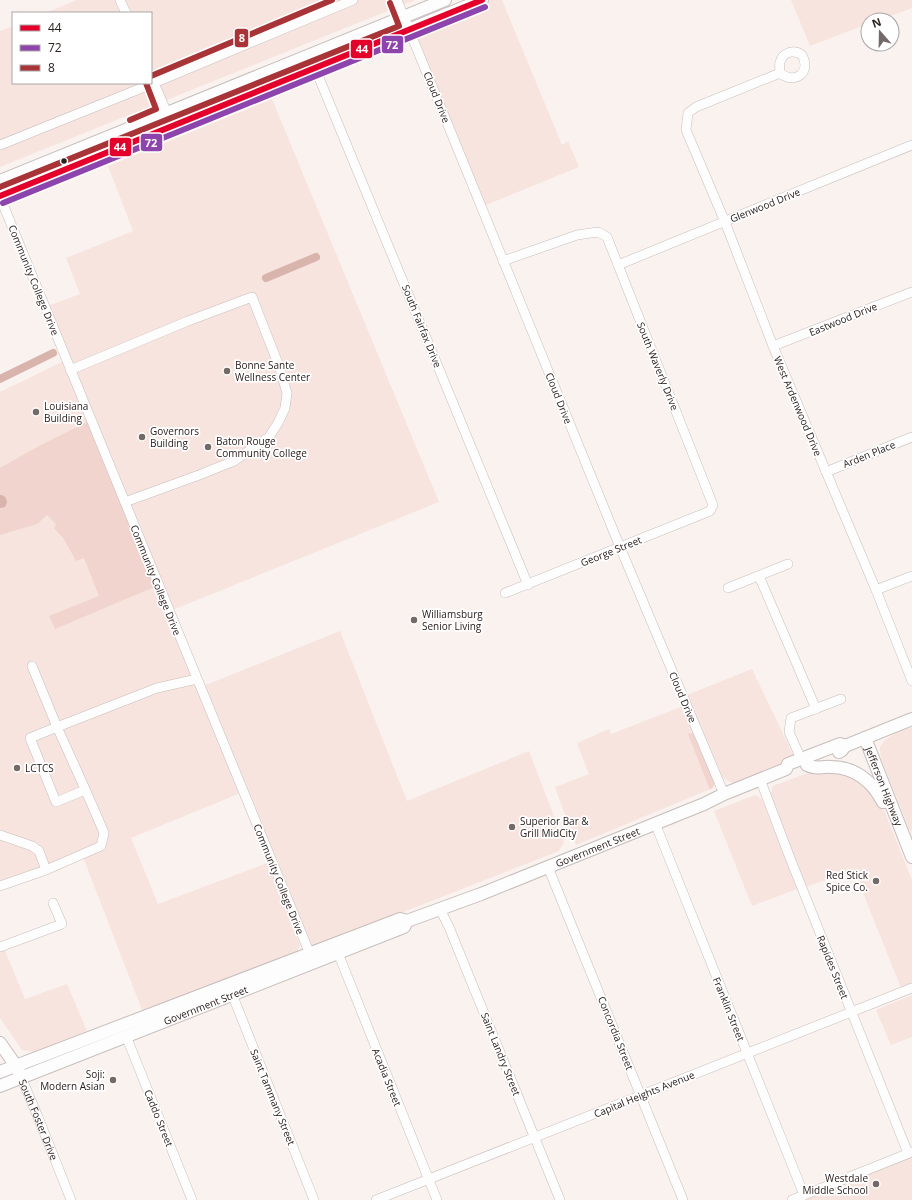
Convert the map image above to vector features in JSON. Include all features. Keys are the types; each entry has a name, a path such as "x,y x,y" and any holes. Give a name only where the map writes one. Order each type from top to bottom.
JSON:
{"main road":[{"path":"0,181 445,0"},
{"path":"0,197 482,0"},
{"path":"217,93 222,106"},
{"path":"49,161 55,174"},
{"name":"Government Street","path":"0,1086 232,994 367,931 400,919 407,921 440,909 704,804 724,794 786,769 788,764 804,762 842,750 845,746 912,719"},
{"name":"Jefferson Highway","path":"866,738 912,857"},
{"path":"804,762 814,769 830,767 846,768 865,778 874,787 883,802 890,803"},
{"name":"Government Street","path":"0,1072 311,958 338,953 404,927 407,921"},
{"path":"338,953 338,948 341,945 363,936 367,931"},
{"name":"South Foster Drive","path":"0,1043 16,1066 21,1077"}],"street":[{"path":"120,0 126,12"},
{"path":"167,113 152,79 353,0"},
{"name":"Cloud Drive","path":"397,0 620,547 724,794"},
{"name":"South Fairfax Drive","path":"315,68 528,585"},
{"name":"West Ardenwood Drive","path":"780,73 696,107 688,112 686,130 876,590 912,681"},
{"path":"0,145 140,84"},
{"name":"Glenwood Drive","path":"618,264 725,222 912,145"},
{"name":"Community College Drive","path":"0,197 311,958"},
{"name":"South Waverly Drive","path":"503,261 576,235 598,232 607,237 713,505"},
{"name":"Eastwood Drive","path":"774,346 912,292"},
{"path":"70,370 188,321 252,297 279,366 287,393 285,408 278,423 269,437 234,460 199,475 125,502"},
{"name":"Arden Place","path":"826,472 912,437"},
{"name":"George Street","path":"505,593 710,511 713,505"},
{"path":"728,588 788,564"},
{"path":"759,576 816,708"},
{"path":"876,590 912,576"},
{"path":"0,886 46,870 100,846 104,833 32,666"},
{"path":"85,790 56,802 30,738 157,688 197,679"},
{"path":"804,762 789,732 792,718 841,699"},
{"name":"Rapides Street","path":"760,779 773,817 910,1152"},
{"name":"Franklin Street","path":"656,823 804,1195"},
{"path":"0,835 32,846 39,851 46,870"},
{"name":"Concordia Street","path":"548,866 683,1200"},
{"path":"0,947 62,924 54,903"},
{"name":"Saint Landry Street","path":"440,909 449,926 560,1200"},
{"name":"Acadia Street","path":"338,953 437,1200"},
{"name":"Capital Heights Avenue","path":"376,1200 912,988"},
{"name":"Saint Tammany Street","path":"232,994 314,1200"},
{"name":"Caddo Street","path":"126,1036 192,1200"},
{"name":"South Foster Drive","path":"21,1077 71,1200"},
{"path":"792,1200 910,1152"}],"shaded area":[{"path":"77,0 415,0 0,167 0,31 12,26 12,84 152,84 152,12 47,12"},
{"path":"482,0 502,0 562,145 568,141 579,167 481,207 409,30"},
{"path":"791,0 912,0 912,8 900,12 860,12 860,27 810,46"},
{"name":"Baton Rouge Community College","path":"272,99 439,502 170,611 201,687 340,631 407,801 529,751 564,842 559,851 319,945 306,945 243,792 131,838 158,904 267,863 300,945 296,955 142,1010 83,857 0,886 0,392 66,360 45,307 80,294 66,258 133,231 108,166"},
{"path":"91,420 159,585 55,629 49,616 99,596 84,558 76,561 64,539 54,528 56,524 47,515 37,524 0,535 0,468 39,446"},
{"path":"0,495 5,497 7,502 5,507 0,508"},
{"path":"752,669 795,759 734,784 723,778 687,695"},
{"path":"683,706 714,784 713,788 576,845 555,787 589,774 577,743 609,729 611,734"},
{"path":"912,727 912,831 910,831 881,758 880,747 885,740 899,731"},
{"path":"688,734 694,734 714,781 714,786 710,790"},
{"path":"810,772 843,773 859,780 880,800 912,880 912,984 901,988 854,870 806,887 770,796 773,786"},
{"path":"755,795 762,799 797,889 752,906 714,811"},
{"path":"3,946 25,999 67,984 87,1031 34,1052 22,1050 0,1018 0,947"},
{"path":"912,995 912,1037 891,1045 876,1010"},
{"name":"Westdale Middle School","path":"912,1156 912,1200 802,1200"}],"waterway":[{"path":"266,278 316,257"},
{"path":"0,379 53,353"}],"transit line":[{"name":"8","path":"152,76 332,0"},
{"name":"44","path":"0,196 482,0"},
{"name":"8","path":"0,187 399,26 390,3"},
{"name":"72","path":"3,203 485,7"},
{"name":"8","path":"130,120 156,109 146,84"}],"place":[{"name":"Bonne Sante Wellness Center","path":"227,371"},
{"name":"Louisiana Building","path":"36,412"},
{"name":"Governors Building","path":"142,437"},
{"name":"Baton Rouge Community College","path":"208,447"},
{"name":"Williamsburg Senior Living","path":"414,620"},
{"name":"LCTCS","path":"17,768"},
{"name":"Superior Bar & Grill MidCity","path":"512,827"},
{"name":"Red Stick Spice Co.","path":"876,881"},
{"name":"Soji: Modern Asian","path":"113,1080"},
{"name":"Westdale Middle School","path":"876,1184"}]}
